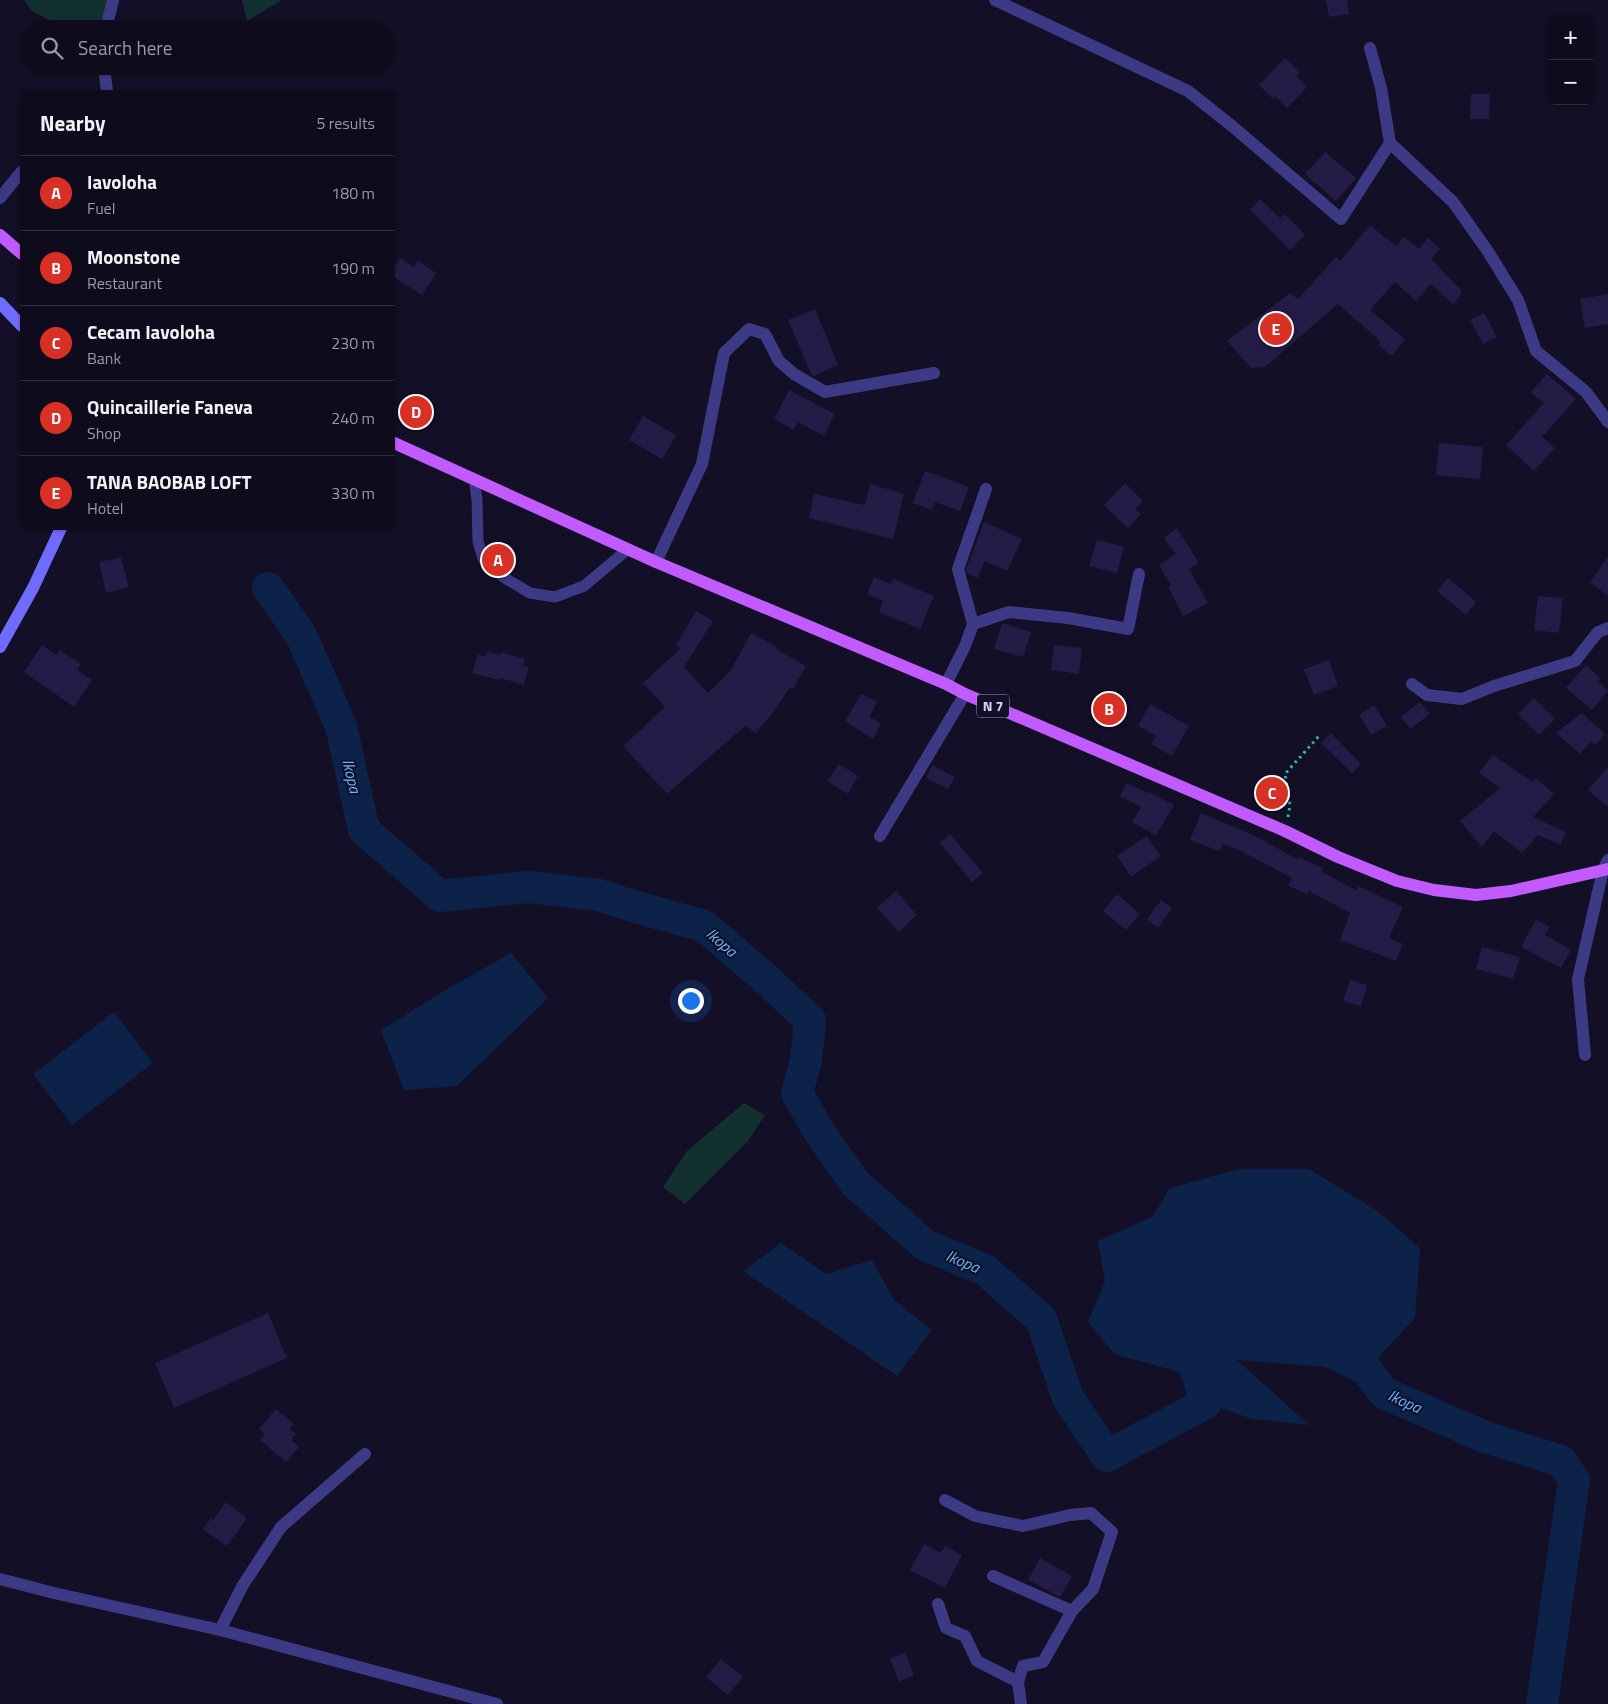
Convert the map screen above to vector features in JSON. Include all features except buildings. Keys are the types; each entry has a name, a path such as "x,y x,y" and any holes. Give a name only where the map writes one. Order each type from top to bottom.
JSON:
{"main road":[{"path":"0,235 20,252"},
{"name":"N 7","path":"395,443 656,562 946,684 965,694 1285,831 1338,857 1397,881 1434,890 1476,895 1512,891 1606,866"}],"street":[{"path":"108,20 113,0"},
{"path":"995,0 1188,92 1232,126 1341,219 1390,143"},
{"path":"1370,48 1381,88 1390,143 1453,202 1487,250 1518,300 1536,351 1586,392 1608,422"},
{"path":"105,75 107,90"},
{"path":"0,198 20,174"},
{"path":"0,303 20,324"},
{"path":"656,562 702,464 724,353 749,329 765,334 779,361 794,374 825,392 934,374"},
{"path":"946,684 965,646 973,624 958,569 986,490"},
{"path":"0,647 33,588 60,530"},
{"path":"973,624 1009,612 1068,618 1128,629 1139,574"},
{"path":"1412,684 1427,695 1462,699 1494,686 1575,661 1598,632 1608,628"},
{"path":"880,836 965,694"},
{"path":"1585,1055 1578,979 1606,866"},
{"path":"220,1630 243,1586 282,1527 365,1454"},
{"path":"945,1500 975,1516 1022,1526 1070,1515 1091,1513 1112,1532 1093,1589 1072,1611 1043,1662 1023,1666 1018,1682 1021,1704"},
{"path":"993,1576 1072,1611"},
{"path":"0,1578 54,1593 220,1630 497,1704"},
{"path":"938,1604 946,1628 964,1636 977,1661 1018,1682"}],"lane":[{"path":"474,479 477,499 478,541 483,559 503,577 530,593 555,597 584,586 628,549"}],"path":[{"path":"1285,831 1290,806 1285,774 1319,736"}],"green space":[{"path":"24,0 113,0 108,20 49,20 32,11"},
{"path":"242,0 282,0 249,20 247,20"},
{"path":"744,1103 765,1115 748,1141 685,1204 663,1187 687,1151"}],"water":[{"path":"511,953 548,998 457,1086 404,1090 381,1030 442,992"},
{"path":"114,1012 153,1063 72,1125 33,1074"},
{"path":"1239,1169 1309,1169 1376,1210 1420,1248 1415,1318 1367,1370 1237,1360 1309,1425 1252,1419 1206,1403 1183,1373 1114,1354 1088,1322 1105,1281 1098,1241 1152,1217 1170,1188"},
{"path":"781,1243 826,1274 872,1260 894,1300 932,1330 897,1376 743,1271"}],"waterway":[{"name":"Ikopa","path":"268,588 301,635 341,726 364,830 440,896 528,887 599,895 704,926 810,1020 806,1061 797,1093 820,1133 856,1184 925,1245 985,1270 1041,1319 1068,1398 1107,1456 1206,1403 1193,1362"},
{"name":"Ikopa","path":"1327,1350 1367,1370 1384,1393 1485,1437 1561,1461 1574,1480 1542,1704"}],"place":[{"name":"TANA BAOBAB LOFT","path":"1276,329"},
{"name":"Quincaillerie Faneva","path":"416,412"},
{"name":"Iavoloha","path":"498,560"},
{"name":"Moonstone","path":"1109,709"},
{"name":"Cecam Iavoloha","path":"1272,793"}]}
